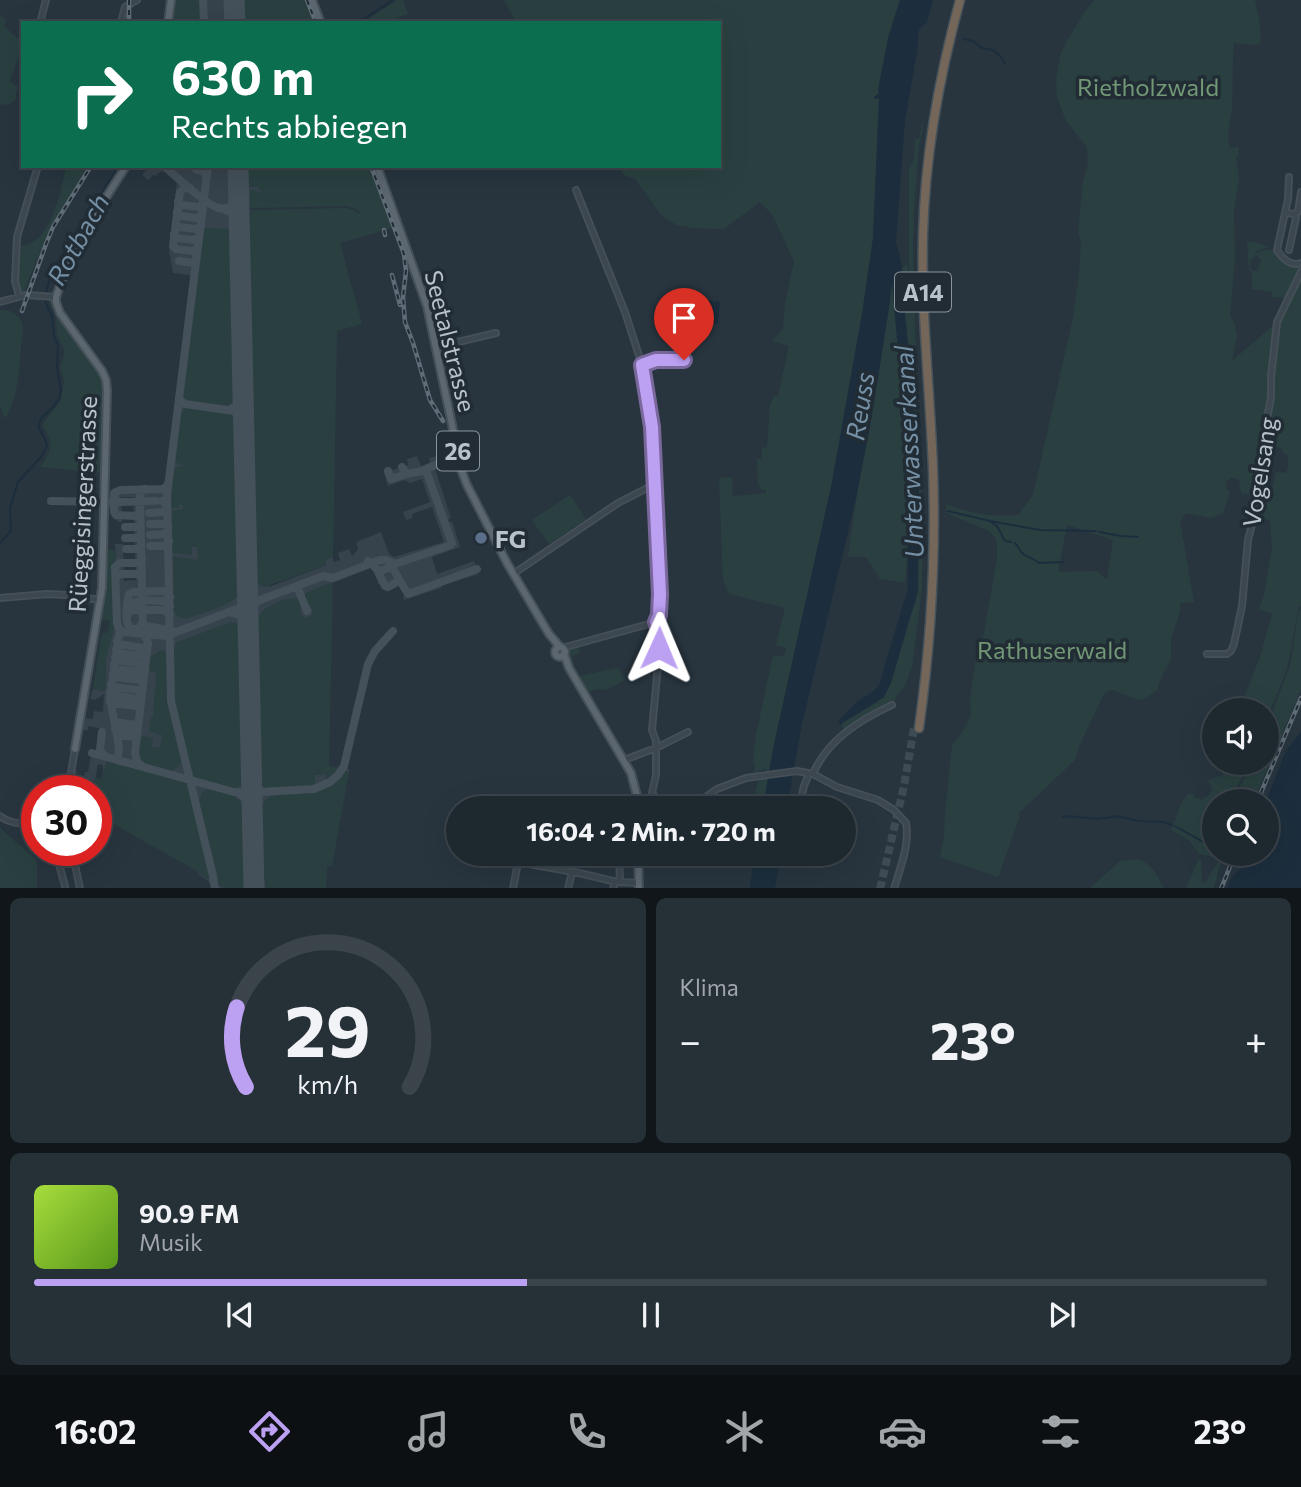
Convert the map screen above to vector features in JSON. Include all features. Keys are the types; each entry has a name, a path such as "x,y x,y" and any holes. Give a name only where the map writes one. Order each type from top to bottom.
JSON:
{"highway":[{"name":"A14","path":"955,0 929,111 918,214 918,288 929,537 924,642 916,728 931,622 934,529 923,286 924,204 937,99 960,0"}],"main road":[{"path":"168,21 171,0"},
{"path":"312,0 320,21"},
{"path":"53,296 77,243 124,168"},
{"name":"Seetalstrasse","path":"378,168 422,288 463,476 496,545 624,760 634,784 636,796"},
{"name":"Rüeggisingerstrasse","path":"53,296 60,313 97,363 106,380 107,390 100,600 75,749"},
{"path":"638,866 639,886"}],"street":[{"path":"41,21 46,0"},
{"path":"122,21 125,7 137,0"},
{"path":"19,296 15,281 17,237 37,168"},
{"path":"1289,177 1286,213 1277,250 1290,263 1301,263"},
{"path":"576,190 625,312 642,365 652,427 660,594 656,622 659,642 652,730 656,748 653,796"},
{"path":"1289,250 1301,192"},
{"path":"1286,213 1295,214"},
{"name":"Vogelsang","path":"1207,654 1227,654 1231,651 1236,635 1244,592 1248,540 1257,505 1277,326 1301,272"},
{"path":"0,302 19,296 53,296"},
{"path":"437,347 496,333"},
{"path":"642,365 656,360 684,360"},
{"path":"513,574 618,503 655,484"},
{"path":"0,598 47,594 100,600"},
{"path":"561,652 575,643 656,622"},
{"path":"802,796 809,774 826,752 862,719 892,705"},
{"path":"624,760 688,732"},
{"name":"Rüeggisingerstrasse","path":"71,775 75,749"},
{"path":"707,796 717,789 746,778 798,772 887,804 906,823 905,849 894,888"},
{"path":"1,815 21,823"},
{"path":"59,866 63,887"},
{"path":"75,866 80,888"},
{"path":"513,888 517,866"},
{"path":"540,866 639,886"},
{"path":"613,888 617,882 619,866"},
{"path":"568,888 572,872"}],"shaded area":[{"path":"200,0 243,0 244,21 202,21"},
{"path":"148,168 247,168 250,187 259,187 261,190 251,190 248,215 269,587 326,565 326,559 333,557 333,562 340,560 338,553 349,549 352,556 358,549 356,542 381,532 389,554 394,557 444,542 432,507 412,514 413,518 406,520 403,512 430,502 422,479 410,483 404,480 388,486 384,473 408,465 407,459 417,456 421,466 430,463 429,458 450,449 454,461 452,462 449,453 438,457 441,467 435,469 451,518 448,520 452,521 460,547 432,557 437,574 474,561 479,574 404,600 405,596 399,586 386,592 382,582 377,582 380,580 375,569 370,568 306,593 307,604 313,611 309,617 301,615 302,606 266,608 260,614 262,785 266,789 326,774 326,780 339,768 349,769 349,772 343,771 335,782 323,790 276,795 264,803 261,810 266,888 213,888 198,874 211,879 190,791 181,780 107,761 103,774 103,765 98,764 96,775 85,775 88,772 92,751 96,751 99,728 88,726 88,730 81,730 84,718 93,719 94,711 103,712 104,694 95,700 90,699 93,689 105,691 106,657 114,627 115,544 123,544 124,581 136,580 133,497 121,497 122,522 113,518 111,508 107,507 107,500 116,488 159,487 166,480 192,279 189,275 173,273 169,251 177,181 165,171 147,179 142,175"}],"green space":[{"path":"173,0 200,0 202,21 170,21"},
{"path":"243,0 306,0 314,21 244,21"},
{"path":"397,0 403,0 408,14 390,21 365,21"},
{"path":"504,0 900,0 888,38 879,93 874,97 879,99 873,238 862,314 832,482 765,796 754,796 759,779 766,773 765,766 765,769 754,773 753,761 773,656 784,656 786,648 776,645 785,608 729,594 723,581 719,478 732,477 733,496 766,493 766,490 761,490 758,485 757,459 762,459 762,448 767,447 770,405 774,396 778,396 789,346 772,341 783,329 794,261 772,214 760,202 724,229 677,225 662,216 635,179 626,176 617,168 721,168 721,21 515,21"},
{"name":"Rietholzwald","path":"1094,0 1255,0 1261,42 1258,45 1234,43 1232,110 1228,137 1230,148 1238,147 1239,154 1236,157 1239,177 1234,211 1235,259 1230,315 1237,336 1232,361 1276,323 1271,396 1257,494 1255,496 1241,493 1239,480 1232,477 1226,482 1230,492 1223,513 1211,518 1186,513 1180,521 1194,602 1179,603 1181,608 1171,639 1171,659 1158,689 1141,700 1113,690 1104,694 1075,760 1019,813 998,877 940,857 952,745 971,715 970,700 977,649 984,633 997,558 995,537 989,531 947,513 946,504 982,514 1018,515 1033,495 1073,318 1079,276 1081,241 1078,232 1083,182 1088,164 1087,148 1065,119 1057,96 1056,79 1060,55","holes":["1067,525 1113,540 1107,580 1097,571 1058,572"]},
{"path":"0,15 7,21 4,26 17,38 21,33 21,51 10,81 18,87 16,100 0,105"},
{"path":"923,119 913,246 918,408 914,384 923,522 922,588 912,667 905,685 892,703 845,730 841,725 844,722 878,702 916,601 919,482 902,269 907,263 909,278 909,168 914,160 915,139 919,139"},
{"path":"64,168 89,168 61,212 24,293 20,292 17,287 18,247 30,244 46,228 57,204 66,169"},
{"path":"247,168 371,168 393,228 340,243 362,324 337,331 333,557 326,559 326,565 264,587 258,584 257,577 249,210 346,208 361,213 346,206 249,208 250,190 261,192 259,187 250,187"},
{"path":"203,228 230,229 234,399 227,406 189,402 182,396"},
{"path":"1247,242 1269,247 1257,251 1251,259 1250,268 1253,271 1258,271 1261,260 1257,253 1265,250 1276,252 1288,262 1301,266 1289,298 1272,297 1272,292 1252,289"},
{"path":"1301,274 1301,606 1287,669 1275,698 1244,698 1260,657 1272,614 1259,609 1272,547 1270,521 1255,514 1259,487 1271,488 1275,474 1286,473 1288,468 1288,456 1282,448 1263,448 1277,325"},
{"path":"892,281 907,469 908,545 905,583 880,579 866,557 848,557"},
{"path":"49,297 56,312 99,371 104,383 102,473 40,467 50,447 43,424 61,400 64,381 60,367 65,352 57,335 56,315"},
{"path":"0,310 14,313 23,325 17,384 5,419 0,406"},
{"path":"186,407 229,412 235,419 239,594 223,606 185,619 177,616 174,611 173,556 198,560 197,547 192,547 192,555 173,553 172,511 183,509 182,504 179,508 171,508 173,471 184,466 174,458 180,414"},
{"path":"570,495 586,519 549,544 532,520"},
{"path":"107,548 115,551 116,558 113,563 114,629 106,657 105,691 93,689 101,637 108,632 110,621 99,619"},
{"path":"333,582 329,766 339,768 327,780 326,774 315,775 315,786 266,789 261,782 258,617 277,603 294,598 299,599 302,606 301,615 309,617 313,611 307,604 306,593"},
{"path":"1301,608 1301,689 1279,743 1278,698 1291,663"},
{"path":"231,622 236,623 240,629 243,781 234,789 197,780 191,774 174,706 172,655 177,642"},
{"path":"579,644 580,653 572,656 574,669 579,676 618,668 625,680 606,690 596,689 589,692 591,700 570,664 567,654"},
{"path":"161,650 167,654 169,703 182,760 178,767 168,771 145,763 137,751 143,736 153,738 152,747 160,747 162,735 149,731 156,676 155,672 147,671 150,657"},
{"path":"107,761 180,780 188,786 211,879 112,823 112,775 102,775"},
{"path":"343,771 349,772 332,866 327,866 326,888 266,888 261,829 265,801 280,794 322,789"},
{"path":"1223,775 1243,775 1236,789 1212,789 1208,780"},
{"path":"1246,775 1265,775 1258,789 1239,789"},
{"path":"209,789 233,795 243,805 243,888 224,888 217,884 198,804 202,792"},
{"path":"1188,794 1201,800 1202,855 1189,840 1171,830"},
{"path":"0,827 21,846 21,866 37,866 37,888 0,888"},
{"path":"1199,858 1202,883 1215,866 1220,866 1214,888 1186,888"},
{"path":"1137,859 1150,867 1164,888 1090,888 1120,861"}],"water":[{"path":"900,0 933,0 927,22 919,29 905,121 896,243 902,268 919,482 918,591 891,683 884,697 841,725 838,722 851,708 879,685 908,588 907,450 892,283 856,499 802,724 789,796 765,796 832,482 862,314 873,238 879,99 874,97 879,93 888,38"},
{"path":"697,299 714,301 714,310 715,301 720,302 718,324 694,322"},
{"path":"1301,732 1301,888 1227,888 1232,877 1244,866 1279,866 1279,789 1271,789 1276,775 1279,775 1286,751"},
{"path":"753,866 779,866 775,888 750,888"}],"waterway":[{"path":"361,21 393,0"},
{"path":"964,39 993,50 1005,64"},
{"name":"Rotbach","path":"0,543 11,531 10,508 18,482 41,457 47,446 39,428 40,420 59,399 61,390 57,368 58,346 52,316 45,299 46,291 66,248 118,168"},
{"path":"948,511 1040,530 1096,531"},
{"path":"991,522 997,526 1005,541 1011,542"},
{"path":"1099,532 1138,537"},
{"path":"1015,543 1023,554 1039,563 1064,562"},
{"path":"1063,817 1098,819 1118,816 1172,825"},
{"path":"1175,826 1202,841"}],"taxiway":[{"path":"203,0 204,21"},
{"path":"166,168 214,206 228,208 234,205 239,197"},
{"path":"194,168 207,176"},
{"path":"208,168 167,495 171,701 215,888"},
{"path":"190,188 184,188 180,192 173,246 176,249 193,251 198,248"},
{"path":"178,201 182,205 199,207 203,200"},
{"path":"225,210 235,214 239,224"},
{"path":"177,212 181,216 197,218 202,214"},
{"path":"176,224 179,227 196,229 201,226"},
{"path":"174,234 176,238 195,240 199,237"},
{"path":"179,261 193,263 196,259"},
{"path":"229,410 239,404 243,396"},
{"path":"179,397 185,404 234,411 242,418 244,429"},
{"path":"426,469 440,463"},
{"path":"120,761 110,698 119,634 124,632 166,636 323,576 333,578 380,560 395,564 451,545 427,473 423,471 406,474 402,467"},
{"path":"388,471 391,479 407,474"},
{"path":"140,510 135,516 116,515 114,493 121,490 164,489 168,484"},
{"path":"142,766 137,762 135,753 148,643 143,631 140,496 145,489"},
{"path":"114,498 119,502 156,501"},
{"path":"51,501 114,500"},
{"path":"149,513 166,510 167,505 162,501"},
{"path":"150,524 165,524 168,527"},
{"path":"125,527 141,527"},
{"path":"150,535 165,534 168,530"},
{"path":"125,538 141,538"},
{"path":"150,546 165,546 169,541"},
{"path":"126,549 141,549"},
{"path":"124,632 119,629 117,623 115,567 120,563 138,563 142,559"},
{"path":"368,561 380,571 389,568"},
{"path":"389,562 408,594 477,569"},
{"path":"116,578 119,574 139,574 142,569"},
{"path":"377,570 385,586 395,583"},
{"path":"297,586 307,611"},
{"path":"138,629 131,628 127,622 129,594 163,591 170,597"},
{"path":"241,605 248,591"},
{"path":"127,609 143,600 164,601 170,606"},
{"path":"249,616 250,609 256,603"},
{"path":"127,617 133,610 164,610 170,615"},
{"path":"229,612 242,616 249,624"},
{"path":"141,625 173,631"},
{"path":"92,753 234,792 314,789 330,782 344,766 368,664 375,651 393,631"},
{"path":"117,641 118,644 144,648 148,645"},
{"path":"116,649 117,652 132,655 147,653"},
{"path":"115,657 116,660 143,664 146,661"},
{"path":"114,665 115,669 145,670"},
{"path":"113,674 114,677 140,680 144,677"},
{"path":"111,684 114,687 139,690 143,688"},
{"path":"110,692 113,695 137,699 141,696"},
{"path":"110,702 136,706 140,703"},
{"path":"114,722 138,723"},
{"path":"115,729 137,730"},
{"path":"102,732 100,750 105,756"},
{"path":"117,735 137,736"},
{"path":"243,793 249,790 252,781"},
{"path":"240,794 249,801 253,811"}],"runway":[{"path":"234,0 235,21"},
{"path":"238,168 254,888"}],"tunnel":[{"path":"880,888 904,786 914,728"}],"railway":[{"path":"129,0 129,21"},
{"path":"307,0 315,21"},
{"path":"22,311 53,227 90,168"},
{"path":"372,168 404,254 405,322 430,400 443,421"},
{"path":"384,230 385,235"},
{"path":"392,275 400,305"},
{"path":"1262,789 1301,698"},
{"path":"1221,888 1230,866"}],"place":[{"name":"FG","path":"481,538"}],"route":[{"path":"659,648 656,622 660,594 652,427 642,365 656,360 684,360"}],"water label":[{"name":"Reuss","path":"859,406"},
{"name":"Unterwasserkanal","path":"908,452"}],"park label":[{"name":"Rathuserwald","path":"1052,649"}]}
